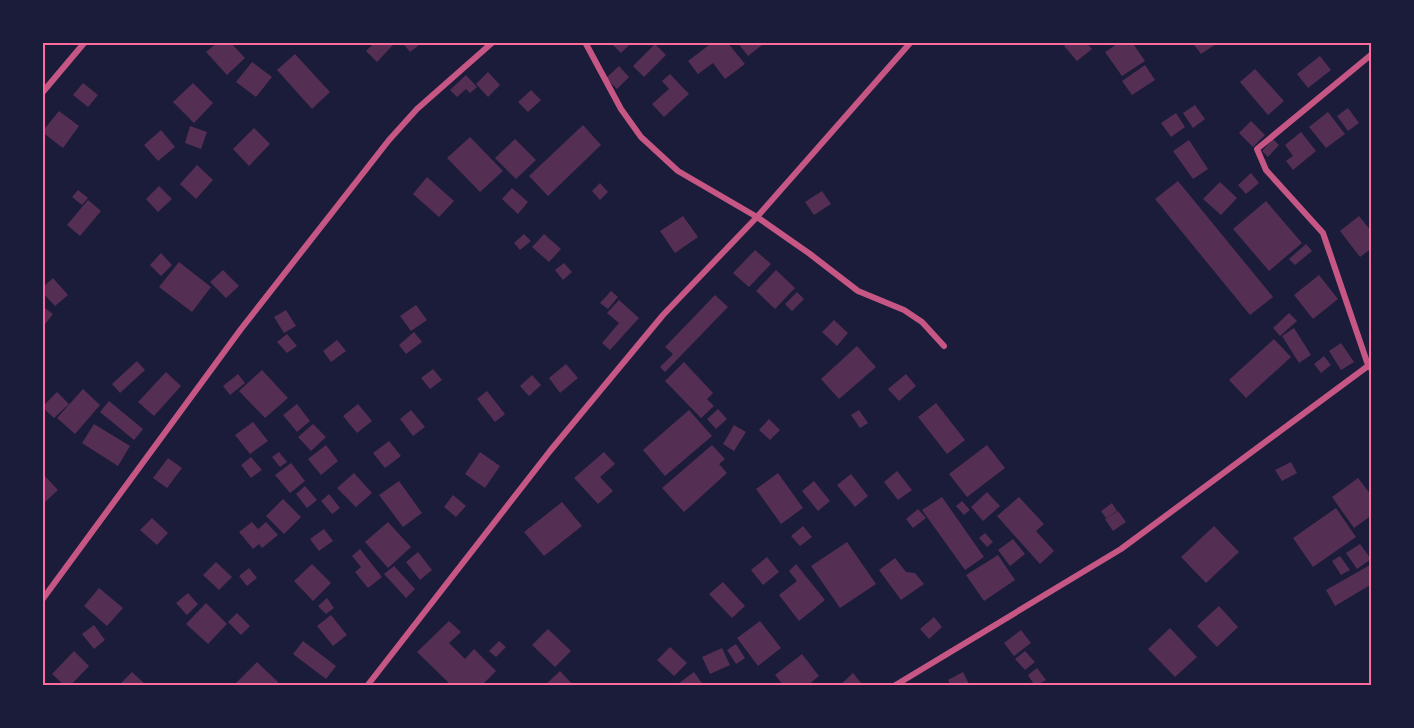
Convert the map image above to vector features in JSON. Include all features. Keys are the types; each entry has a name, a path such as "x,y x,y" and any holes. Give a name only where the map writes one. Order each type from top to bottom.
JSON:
{"street":[{"path":"42,93 85,42"},
{"path":"42,600 241,329 389,140 417,109 493,42"},
{"path":"585,42 621,109 641,137 678,171 757,217 858,291 904,310 922,322 944,346"},
{"path":"368,686 550,451 663,315 757,217 911,42"},
{"path":"894,686 1121,549 1371,366 1323,233 1266,170 1257,149 1372,54"}],"building":[{"path":"218,42 230,42 245,58 227,75 206,52"},
{"path":"375,42 390,42 393,45 377,62 366,51"},
{"path":"402,42 423,42 410,52"},
{"path":"610,42 632,42 621,53"},
{"path":"713,42 727,42 745,64 725,79 713,63 698,74 688,61"},
{"path":"737,42 766,42 748,56"},
{"path":"1069,42 1086,42 1092,49 1077,61 1064,46"},
{"path":"1120,42 1132,42 1145,61 1122,76 1105,52"},
{"path":"1192,42 1219,42 1201,54"},
{"path":"655,44 666,55 644,77 633,66"},
{"path":"295,54 330,92 312,109 277,70"},
{"path":"1320,56 1331,70 1308,88 1297,74"},
{"path":"252,62 272,77 256,97 236,82"},
{"path":"1145,65 1155,80 1132,95 1122,81"},
{"path":"619,66 629,77 617,89 606,78"},
{"path":"1255,69 1284,101 1268,115 1240,82"},
{"path":"488,72 500,85 488,97 476,84"},
{"path":"670,74 689,94 664,117 652,104 669,89 662,81"},
{"path":"466,75 477,87 470,93 466,89 457,97 450,90"},
{"path":"83,83 98,95 88,107 73,95"},
{"path":"193,83 213,103 194,123 173,102"},
{"path":"531,90 541,100 528,112 518,102"},
{"path":"1195,105 1205,119 1193,128 1183,113"},
{"path":"1348,108 1359,123 1348,131 1337,116"},
{"path":"59,111 79,126 63,148 42,132"},
{"path":"1328,112 1345,134 1326,148 1309,127"},
{"path":"1176,113 1185,127 1171,137 1161,123"},
{"path":"1251,121 1265,135 1253,147 1239,133"},
{"path":"583,125 601,145 548,196 529,176"},
{"path":"190,126 207,132 201,149 185,143"},
{"path":"254,128 270,144 249,166 233,149"},
{"path":"161,130 175,147 158,161 144,145"},
{"path":"1301,132 1316,151 1293,170 1286,161 1293,156 1285,145"},
{"path":"470,137 503,171 480,192 447,158"},
{"path":"515,139 536,160 516,179 495,158"},
{"path":"1273,139 1279,145 1268,157 1262,151"},
{"path":"1189,140 1208,169 1193,179 1173,151"},
{"path":"197,165 213,180 196,199 180,184"},
{"path":"1251,173 1259,183 1246,194 1238,185"},
{"path":"427,177 454,201 439,217 413,194"},
{"path":"1178,181 1273,297 1250,315 1155,199"},
{"path":"1220,182 1237,198 1221,215 1203,199"},
{"path":"600,183 608,192 600,200 592,191"},
{"path":"159,186 172,199 158,212 146,199"},
{"path":"512,188 528,202 518,214 502,199"},
{"path":"78,190 88,198 82,205 72,197"},
{"path":"822,191 831,204 814,215 805,202"},
{"path":"88,200 101,211 80,236 67,225"},
{"path":"1266,201 1302,243 1269,271 1233,229"},
{"path":"683,216 698,237 675,253 660,231"},
{"path":"1359,216 1372,232 1372,248 1360,257 1340,231"},
{"path":"524,234 531,241 520,250 514,243"},
{"path":"544,234 561,249 549,262 532,247"},
{"path":"1306,244 1312,251 1295,265 1289,259"},
{"path":"755,250 771,264 749,287 733,273"},
{"path":"161,253 172,265 161,276 150,265"},
{"path":"179,262 211,287 192,312 159,287"},
{"path":"564,263 572,272 563,280 555,270"},
{"path":"223,270 239,286 226,298 210,282"},
{"path":"776,270 795,288 775,309 756,291"},
{"path":"1319,275 1338,299 1313,319 1294,295"},
{"path":"53,278 68,295 55,306 42,292 42,288"},
{"path":"611,291 618,297 608,309 600,303"},
{"path":"797,292 804,299 792,311 785,304"},
{"path":"715,295 728,307 665,372 660,367 673,354 665,347"},
{"path":"619,300 639,318 610,350 602,343 619,323 607,313"},
{"path":"416,305 427,320 411,331 400,316"},
{"path":"42,306 53,314 42,328"},
{"path":"286,310 296,326 284,333 274,317"},
{"path":"1289,313 1297,321 1280,336 1273,328"},
{"path":"834,320 848,333 837,346 822,332"},
{"path":"1294,328 1311,355 1299,363 1282,336"},
{"path":"414,332 422,342 406,354 399,345"},
{"path":"287,334 297,346 287,353 277,342"},
{"path":"1274,339 1291,357 1246,398 1229,380"},
{"path":"337,340 346,351 331,362 323,351"},
{"path":"1341,343 1354,362 1341,370 1329,351"},
{"path":"857,346 876,367 839,399 821,379"},
{"path":"1324,356 1331,365 1321,373 1314,364"},
{"path":"137,361 145,370 120,393 112,384"},
{"path":"684,362 713,393 707,399 714,406 701,418 665,381"},
{"path":"566,364 578,378 560,393 549,378"},
{"path":"433,369 442,380 430,389 421,378"},
{"path":"262,370 288,398 265,418 239,391"},
{"path":"166,372 181,386 154,416 138,402"},
{"path":"238,374 245,383 230,395 223,386"},
{"path":"906,374 916,386 899,401 888,389"},
{"path":"532,375 541,385 529,396 520,386"},
{"path":"83,389 100,405 75,434 57,418"},
{"path":"487,391 505,414 495,422 477,399"},
{"path":"57,392 69,404 54,418 42,407"},
{"path":"109,401 143,429 134,440 100,412"},
{"path":"936,403 965,440 947,454 918,417"},
{"path":"297,404 310,421 297,432 283,415"},
{"path":"358,404 372,421 357,433 343,416"},
{"path":"718,409 727,419 716,429 707,419"},
{"path":"411,410 425,427 413,436 400,419"},
{"path":"689,410 712,436 665,476 643,450"},
{"path":"859,410 868,423 860,428 851,415"},
{"path":"769,419 780,430 770,440 759,430"},
{"path":"253,422 268,441 250,454 235,435"},
{"path":"94,424 130,446 118,466 82,443"},
{"path":"313,424 326,437 311,451 298,437"},
{"path":"734,425 746,432 734,451 723,444"},
{"path":"389,441 401,456 385,468 373,453"},
{"path":"326,445 338,461 321,475 308,459"},
{"path":"712,445 725,459 719,464 727,473 684,512 662,488"},
{"path":"987,445 1005,468 967,497 949,474"},
{"path":"279,452 287,462 280,467 272,457"},
{"path":"480,452 500,466 485,488 465,474"},
{"path":"604,452 615,464 600,477 613,491 598,504 574,478"},
{"path":"251,457 262,470 251,478 241,465"},
{"path":"168,458 182,468 167,488 153,478"},
{"path":"1291,462 1297,473 1282,481 1275,470"},
{"path":"291,463 305,481 290,493 275,475"},
{"path":"897,471 912,490 898,500 884,482"},
{"path":"42,473 58,490 42,505"},
{"path":"354,473 372,493 356,507 337,488"},
{"path":"778,473 803,508 781,524 756,489"},
{"path":"851,474 868,496 855,507 837,485"},
{"path":"1358,478 1372,496 1372,515 1354,528 1332,497"},
{"path":"399,481 422,513 403,527 379,495"},
{"path":"814,481 830,501 818,511 802,491"},
{"path":"305,486 317,500 307,508 296,494"},
{"path":"987,492 1000,506 983,521 971,507"},
{"path":"329,494 340,508 332,514 321,501"},
{"path":"453,495 466,506 456,517 444,507"},
{"path":"942,497 984,557 965,570 922,510"},
{"path":"1019,497 1044,524 1036,531 1054,551 1040,564 997,516"},
{"path":"283,499 301,517 284,534 266,516"},
{"path":"962,501 970,510 964,515 956,506"},
{"path":"562,502 582,526 544,556 524,532"},
{"path":"1112,503 1117,511 1106,518 1101,511"},
{"path":"1336,508 1356,537 1313,567 1293,538"},
{"path":"918,509 926,518 913,528 906,519"},
{"path":"1118,511 1126,522 1113,531 1105,519"},
{"path":"152,518 168,533 157,545 140,530"},
{"path":"252,522 258,529 266,522 278,535 262,548 259,544 253,549 239,532"},
{"path":"388,522 411,547 388,568 365,542"},
{"path":"803,526 812,537 800,546 791,536"},
{"path":"1214,526 1239,552 1206,583 1181,557"},
{"path":"324,529 333,541 319,551 310,539"},
{"path":"985,533 993,542 987,547 979,538"},
{"path":"1013,539 1025,554 1010,566 998,550"},
{"path":"847,542 876,584 840,608 811,566"},
{"path":"1360,544 1371,559 1357,569 1346,553"},
{"path":"360,549 382,577 368,588 355,572 361,567 352,556"},
{"path":"418,552 432,570 420,580 406,562"},
{"path":"998,555 1015,580 984,601 966,575"},
{"path":"1340,556 1350,570 1341,575 1332,561"},
{"path":"767,557 779,572 763,585 751,570"},
{"path":"895,558 906,572 915,573 924,584 901,600 879,570"},
{"path":"216,562 232,577 219,590 203,575"},
{"path":"312,564 331,583 313,601 294,581"},
{"path":"796,564 825,600 799,621 779,595 797,581 789,571"},
{"path":"1370,565 1372,584 1335,606 1326,590"},
{"path":"394,566 415,589 406,598 384,574"},
{"path":"249,568 257,578 247,586 239,576"},
{"path":"723,582 745,606 732,618 709,594"},
{"path":"99,588 123,608 107,626 84,606"},
{"path":"188,593 198,604 187,615 176,603"},
{"path":"327,598 334,608 326,614 318,606"},
{"path":"206,603 227,624 208,644 186,624"},
{"path":"1219,606 1238,627 1217,647 1197,626"},
{"path":"237,613 250,626 241,635 228,622"},
{"path":"331,615 347,635 333,646 317,626"},
{"path":"934,617 942,627 929,639 920,629"},
{"path":"449,621 461,632 449,643 465,659 474,649 496,671 481,686 452,686 417,652"},
{"path":"760,621 781,648 758,666 737,638"},
{"path":"94,625 105,640 94,649 82,634"},
{"path":"1170,628 1197,657 1175,677 1148,649"},
{"path":"548,629 571,651 555,667 532,645"},
{"path":"1021,630 1031,643 1014,656 1004,643"},
{"path":"303,641 336,666 326,679 293,654"},
{"path":"499,641 506,647 496,657 489,651"},
{"path":"736,644 745,658 736,664 727,650"},
{"path":"670,647 687,663 674,676 657,660"},
{"path":"722,648 730,665 710,674 702,657"},
{"path":"74,651 89,666 70,686 65,686 52,674"},
{"path":"1025,651 1035,662 1025,670 1015,659"},
{"path":"802,654 819,676 807,686 784,686 775,675"},
{"path":"257,662 278,682 274,686 239,686 236,683"},
{"path":"1037,668 1046,680 1035,686 1028,675"},
{"path":"560,671 574,686 544,686"},
{"path":"132,672 147,686 118,686"},
{"path":"694,672 704,686 675,686"},
{"path":"963,672 970,686 951,686 948,680"},
{"path":"853,673 862,684 860,686 839,686"}]}
